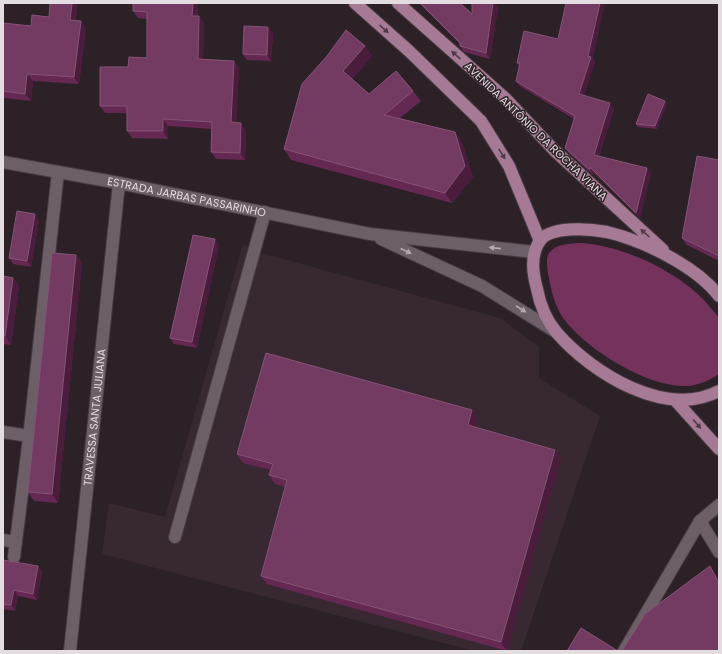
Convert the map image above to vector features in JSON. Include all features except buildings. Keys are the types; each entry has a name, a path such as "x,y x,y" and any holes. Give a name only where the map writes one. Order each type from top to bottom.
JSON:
{"main road":[{"path":"355,3 409,51 481,121 509,166 540,240"},
{"name":"AVENIDA ANTÔNIO DA ROCHA VIANA","path":"401,4 506,99 555,151 673,260"},
{"path":"719,296 714,285 673,260 629,239 594,229 560,231 540,240 534,252 532,266 540,303 545,315 556,332 597,368 638,391 656,397 675,400 690,400 719,390"},
{"path":"675,400 719,449"}],"street":[{"name":"ESTRADA JARBAS PASSARINHO","path":"3,162 119,183 370,234 534,252"},
{"path":"14,556 30,436 58,172"},
{"name":"TRAVESSA SANTA JULIANA","path":"70,651 119,183"},
{"path":"175,537 265,212"},
{"name":"ESTRADA JARBAS PASSARINHO","path":"370,234 482,286 556,332"},
{"path":"3,432 30,436"},
{"path":"624,651 700,521 719,504"},
{"path":"700,521 719,552"},
{"path":"3,540 16,542"}],"shaded area":[{"path":"578,243 613,249 632,255 668,272 698,295 719,319 719,374 704,382 688,386 673,385 656,381 639,375 622,366 577,334 559,312 554,299 548,273 547,257 550,252 557,247"},
{"path":"243,244 254,251 500,318 539,347 539,378 600,416 521,651 474,651 102,554 109,503 165,517"}]}
